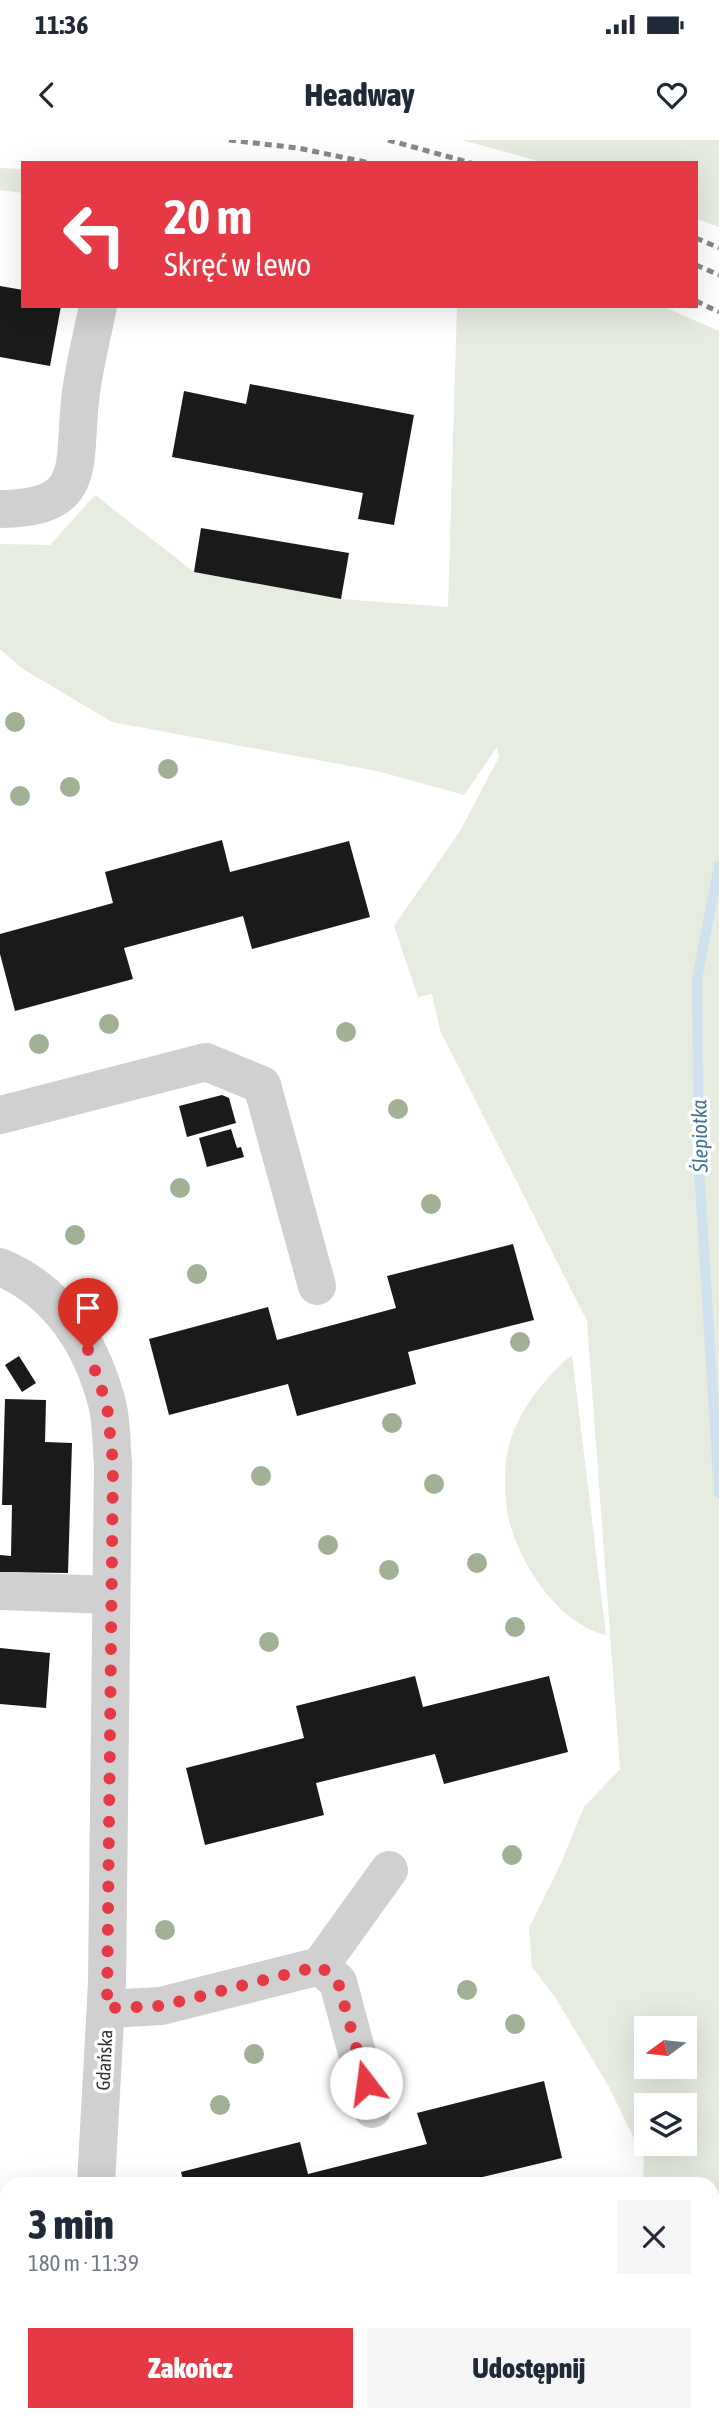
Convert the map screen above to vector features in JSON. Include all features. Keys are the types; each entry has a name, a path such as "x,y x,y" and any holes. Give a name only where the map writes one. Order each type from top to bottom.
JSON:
{"street":[{"path":"0,509 21,508 56,499 69,485 78,452 80,400 99,308"},
{"path":"0,1115 206,1062 262,1085 317,1286"},
{"name":"Gdańska","path":"0,1267 19,1275 59,1306 88,1350 107,1405 113,1463 107,2008 96,2177"},
{"path":"0,1591 110,1595"},
{"path":"107,2008 161,2006 320,1966 389,1870"},
{"path":"320,1966 338,1982 372,2109"}],"shaded area":[{"path":"462,140 719,140 719,227 698,219 698,161 538,161"},
{"path":"0,168 21,169 21,193 0,190"},
{"path":"457,308 667,308 719,331 719,2177 643,2177 643,2156 697,2156 697,2093 634,2093 634,2138 609,2087 555,1997 532,1967 529,1928 561,1863 584,1807 620,1769 587,1321 440,1030 432,994 418,997 394,926 460,831 499,757 497,747 464,795 377,771 112,722 23,669 0,649 0,544 50,545 95,495 194,572 340,599 448,607"},
{"path":"572,1355 606,1635 588,1629 572,1618 543,1589 513,1534 506,1503 506,1462 520,1417 549,1377"}],"building":[{"path":"0,286 21,290 21,308 61,308 50,366 0,357"},
{"path":"250,384 414,415 394,525 358,519 363,493 172,457 184,391 246,404"},
{"path":"201,528 349,553 341,599 194,572"},
{"path":"222,840 230,872 349,841 370,917 252,949 243,916 124,948 133,979 15,1011 0,954 0,934 113,903 105,872"},
{"path":"222,1095 229,1098 236,1123 187,1137 179,1106"},
{"path":"231,1129 237,1148 241,1147 244,1157 207,1167 199,1138"},
{"path":"513,1244 534,1320 408,1352 416,1384 297,1416 288,1384 169,1415 149,1339 268,1307 277,1340 396,1308 387,1276"},
{"path":"19,1356 36,1383 22,1392 5,1365"},
{"path":"5,1399 46,1400 45,1442 72,1443 68,1573 0,1572 0,1555 11,1556 12,1505 2,1505"},
{"path":"0,1648 50,1653 46,1708 0,1704"},
{"path":"415,1676 423,1707 549,1676 568,1752 444,1784 435,1754 316,1783 324,1815 205,1845 186,1768 304,1738 296,1706"},
{"path":"544,2081 562,2158 482,2177 182,2177 181,2172 300,2142 308,2174 427,2144 417,2113"}],"waterway":[{"name":"Ślepiotka","path":"719,866 697,979 699,1168 719,1493"}],"railway":[{"path":"229,140 298,148 360,161"},
{"path":"388,140 464,161"},
{"path":"698,239 719,248"},
{"path":"698,266 719,275"},
{"path":"698,302 719,312"}],"route":[{"path":"88,1350 107,1405 113,1463 107,2008 161,2006 320,1966 338,1982 366,2083"}]}
